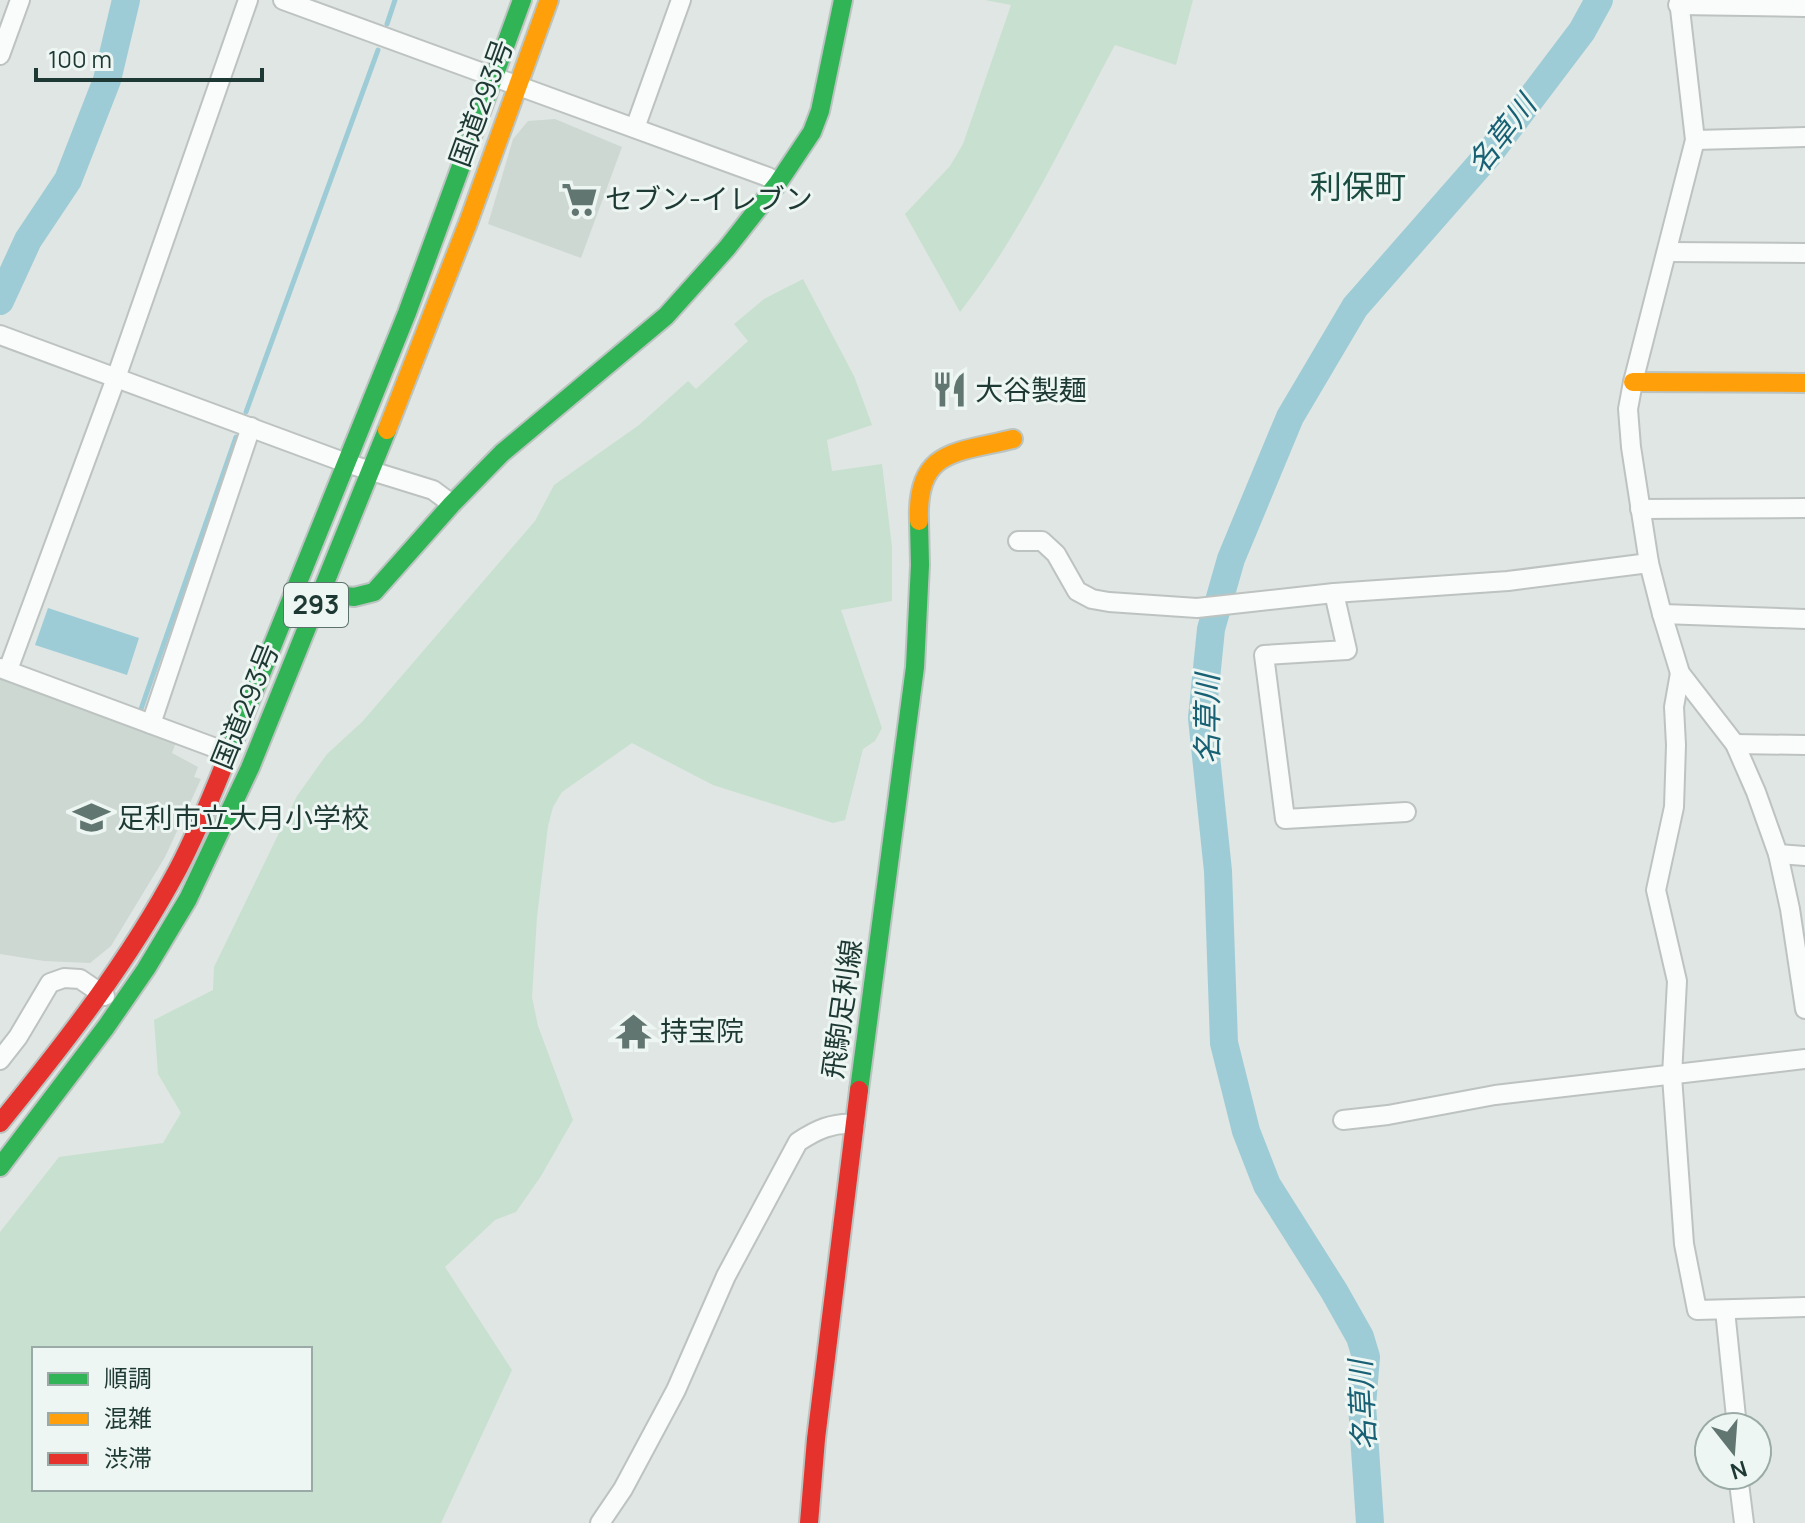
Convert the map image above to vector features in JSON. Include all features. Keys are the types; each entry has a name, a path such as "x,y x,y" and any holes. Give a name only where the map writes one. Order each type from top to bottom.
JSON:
{"main road":[{"name":"国道293号","path":"0,1123 102,993 175,877 349,464 522,0"},
{"name":"国道293号","path":"0,1167 120,1007 164,940 221,835 371,471 549,0"},
{"path":"321,593 347,598 374,592 502,453 675,308 778,183 802,149 820,111 843,0"},
{"path":"1633,382 1805,383"},
{"name":"飛駒足利線","path":"809,1523 855,1124 915,667 920,565 918,502 923,478 936,462 956,453 1013,439"}],"street":[{"path":"0,55 20,0"},
{"path":"229,753 4,669 116,378 248,0"},
{"path":"283,0 778,183"},
{"path":"635,128 681,0"},
{"path":"1805,7 1679,3 1695,140 1628,409 1640,509 1662,614 1680,673 1735,744 1778,854 1802,964 1805,1009"},
{"path":"1695,140 1805,137"},
{"path":"1667,252 1805,253"},
{"path":"2,336 349,464 433,490 452,504"},
{"path":"151,724 251,427"},
{"path":"1640,509 1805,508"},
{"path":"1018,541 1042,541 1056,554 1077,591 1092,599 1204,608 1334,593 1508,581 1649,563"},
{"path":"1334,593 1347,650 1264,655 1285,819 1406,812"},
{"path":"1662,614 1805,619"},
{"path":"1680,673 1674,707 1674,807 1656,890 1677,981 1672,1076 1684,1244 1697,1310 1805,1307"},
{"path":"1735,744 1805,745"},
{"path":"1778,854 1805,856"},
{"path":"0,1060 18,1037 50,983 64,978 80,979 120,1007"},
{"path":"1343,1120 1495,1095 1805,1059"},
{"path":"600,1523 623,1489 676,1390 726,1276 798,1142 832,1125 855,1124"},
{"path":"1725,1310 1735,1411"},
{"path":"1740,1491 1744,1523"}],"shaded area":[{"path":"555,119 622,147 581,258 488,224 513,139 528,121"},
{"name":"足利市立大月小学校","path":"0,676 176,742 172,753 198,767 194,777 201,779 165,857 111,946 90,963 44,961 0,954"}],"green space":[{"path":"985,0 1193,0 1176,65 1115,45 1024,216 960,312 905,214 950,166 963,144 1011,5"},
{"path":"803,279 854,376 872,425 827,440 832,471 882,464 892,547 892,601 841,610 882,728 875,741 863,749 845,820 833,823 713,785 632,743 562,792 553,807 537,917 532,997 538,1026 573,1120 516,1212 495,1220 445,1267 512,1370 441,1523 0,1523 0,1232 59,1157 163,1143 181,1113 158,1074 154,1020 213,990 214,967 297,796 327,754 362,722 535,521 554,485 639,425 688,381 696,389 748,341 734,324 764,299"}],"water":[{"path":"48,608 139,638 127,675 35,645"}],"waterway":[{"path":"0,301 28,240 68,180 107,80 126,0"},
{"path":"387,24 395,0"},
{"name":"名草川","path":"1370,1523 1362,1405 1366,1357 1360,1337 1267,1185 1246,1131 1224,1043 1218,871 1202,718 1211,629 1231,559 1290,417 1355,307 1489,154 1582,31 1599,0"},
{"path":"246,412 378,50"},
{"path":"140,712 236,437"}],"traffic: fast":[{"path":"227,758 407,313 522,0"},
{"path":"321,593 354,597 374,592 502,453 666,316 727,248 778,183 812,132 820,111 843,0"},
{"path":"0,1167 106,1027 188,899 250,768 387,430"},
{"path":"859,1090 915,667 919,521"}],"traffic: slow":[{"path":"387,430 468,223 549,0"},
{"path":"1633,382 1805,383"},
{"path":"919,521 924,480 932,467 957,452 1013,439"}],"traffic: jam":[{"path":"0,1123 72,1032 139,936 185,855 227,758"},
{"path":"809,1523 816,1439 859,1090"}],"place":[{"name":"セブン-イレブン","path":"579,199"},
{"name":"大谷製麺","path":"949,390"},
{"name":"足利市立大月小学校","path":"91,818"},
{"name":"持宝院","path":"634,1031"}],"district":[{"name":"利保町","path":"1358,187"}]}
